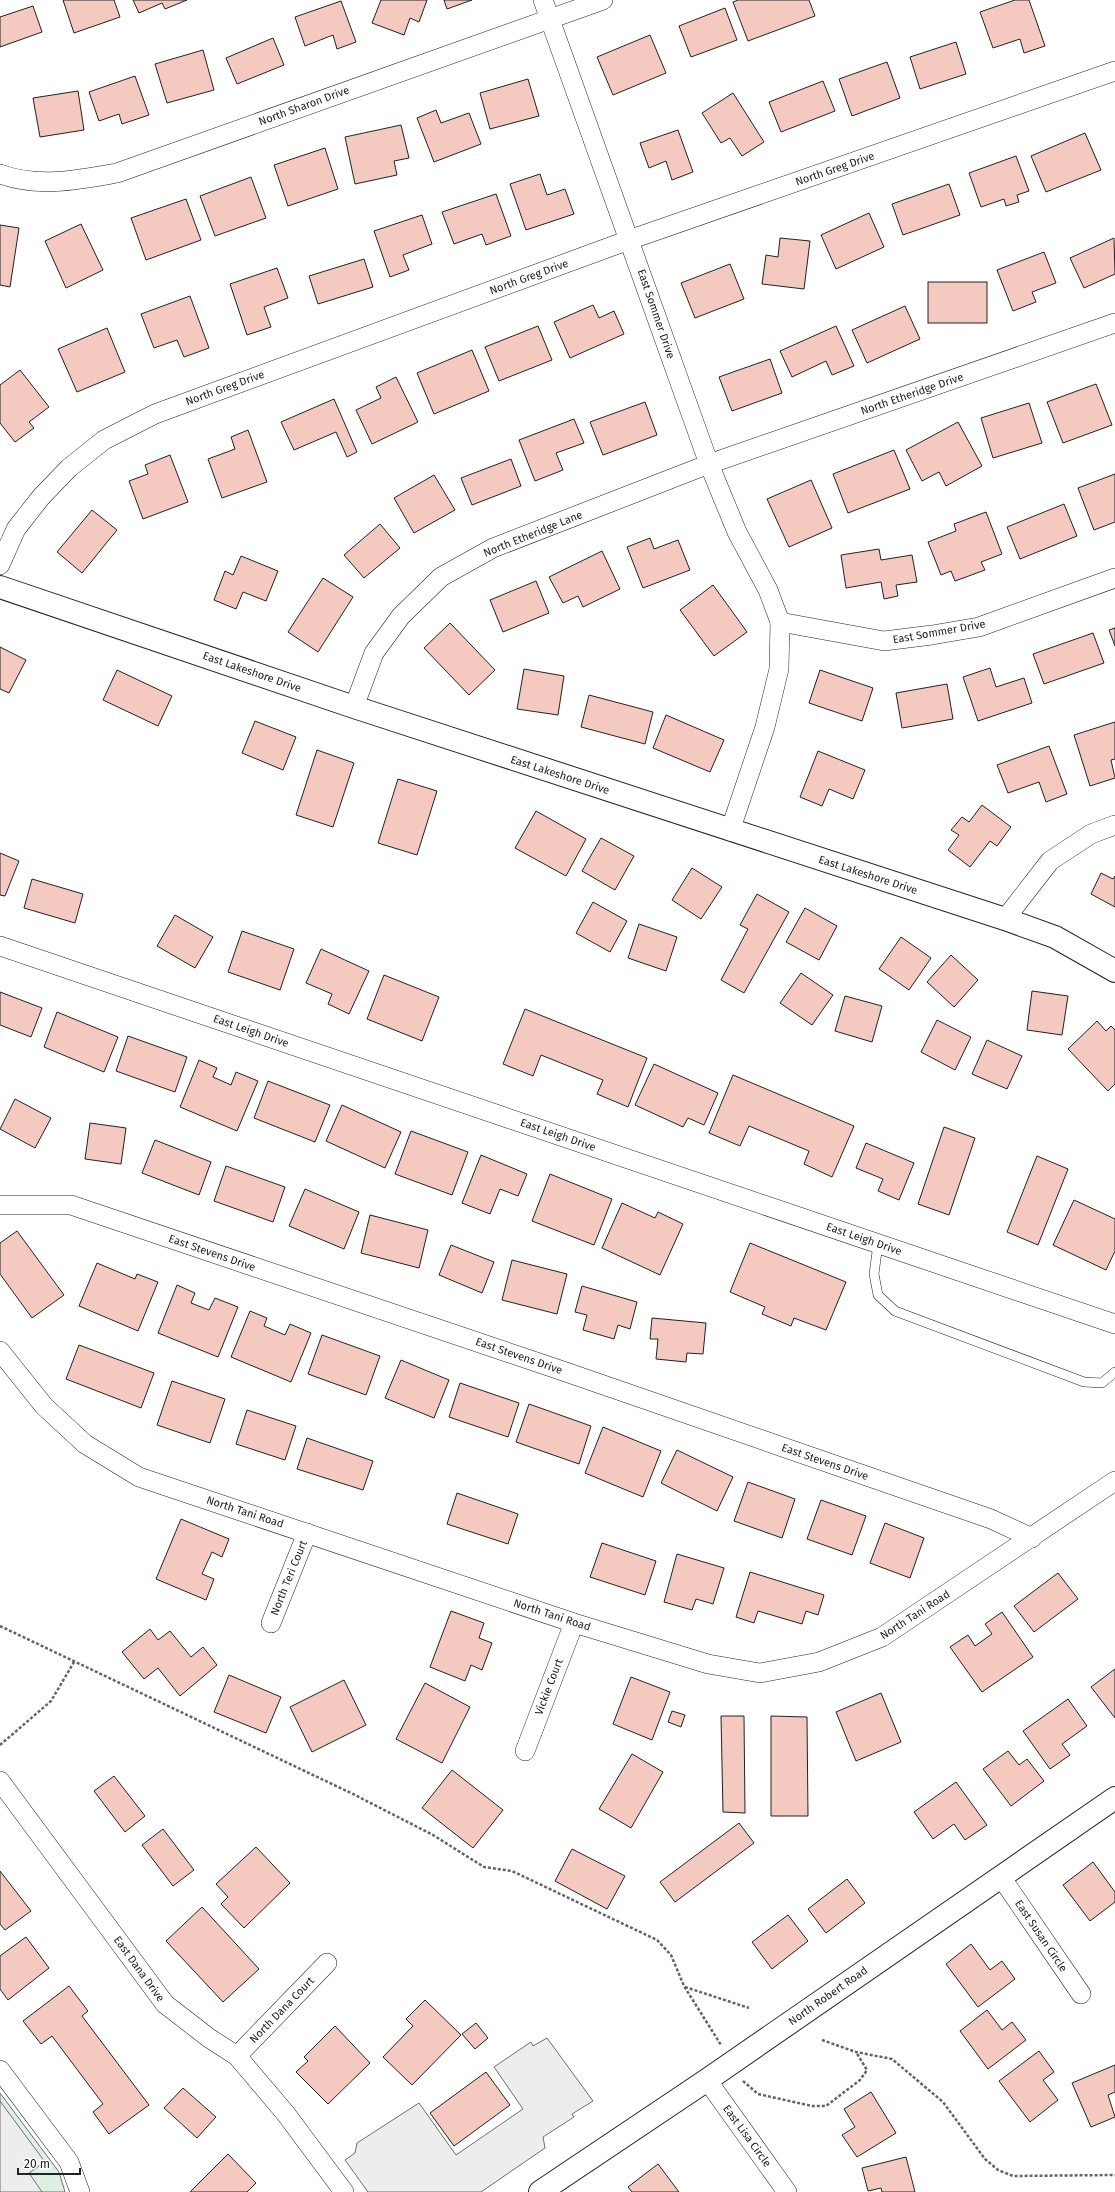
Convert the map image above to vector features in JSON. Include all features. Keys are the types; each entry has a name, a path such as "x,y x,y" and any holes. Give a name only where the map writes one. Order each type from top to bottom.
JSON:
{"main road":[{"name":"East Lakeshore Drive","path":"0,587 354,707 730,831 1005,918 1056,937 1115,970"},
{"name":"North Robert Road","path":"540,2192 731,2064 1115,1798"}],"street":[{"name":"East Sommer Drive","path":"543,0 709,464 737,532 768,590 780,622 779,669 765,727 730,831"},
{"name":"North Sharon Drive","path":"0,174 15,180 68,182 117,173 603,0"},
{"name":"North Greg Drive","path":"0,565 16,529 40,497 69,468 104,440 155,414 630,240 1115,71"},
{"name":"North Etheridge Drive","path":"709,464 1115,323"},
{"name":"North Etheridge Lane","path":"354,707 374,653 401,616 441,577 494,548 709,464"},
{"name":"East Sommer Drive","path":"780,622 884,641 932,635 979,627 1115,578"},
{"path":"1005,918 1050,861 1091,834 1115,825"},
{"name":"East Leigh Drive","path":"0,946 1115,1324"},
{"name":"East Stevens Drive","path":"0,1205 71,1205 553,1367 976,1514 1032,1538"},
{"name":"North Tani Road","path":"0,1351 44,1406 85,1444 139,1477 574,1623 708,1664 760,1673 819,1662 882,1637 1115,1481"},
{"name":"North Teri Court","path":"271,1623 308,1533"},
{"name":"Vickie Court","path":"525,1751 574,1623"},
{"name":"East Dana Drive","path":"0,1781 165,2004 209,2038 237,2056 286,2114 344,2192"},
{"name":"East Susan Circle","path":"1002,1877 1081,1994"},
{"name":"North Dana Court","path":"237,2056 327,1963"},
{"path":"0,2070 70,2162 80,2192"},
{"name":"East Lisa Circle","path":"707,2080 787,2192"}],"lane":[{"path":"878,1244 874,1274 878,1295 895,1311 1084,1382 1102,1383 1115,1372"}],"path":[{"path":"0,1626 360,1798 433,1835 484,1867 512,1871 657,1940 671,1955 684,1986 731,2064 744,2082 758,2094 812,2106 826,2106 860,2080 867,2070 856,2052"},
{"path":"0,1745 51,1701 74,1662"},
{"path":"684,1986 749,2008"},
{"path":"822,2040 856,2052 892,2059 943,2102 985,2159 998,2170 1013,2176 1115,2175"}],"green space":[{"path":"0,2093 59,2172 65,2192 0,2192"}],"shaded area":[{"path":"547,2038 593,2101 572,2114 574,2117 543,2137 545,2148 481,2192 368,2192 345,2160 355,2153 357,2143 419,2103 456,2155 523,2109 494,2067 531,2042 533,2046"},
{"path":"0,2101 45,2162 29,2173 42,2192 0,2192"}],"building":[{"path":"63,0 114,0 120,17 74,33"},
{"path":"133,0 187,0 165,9 162,3 139,13"},
{"path":"381,0 427,0 419,22 410,18 404,35 372,23"},
{"path":"444,0 472,0 447,9"},
{"path":"738,0 809,0 815,16 748,41 733,2"},
{"path":"1015,0 1029,0 1045,46 1024,53 1020,39 993,48 980,12"},
{"path":"341,1 356,42 337,49 333,35 305,46 295,17"},
{"path":"33,6 42,32 0,47 0,17"},
{"path":"725,8 737,40 691,57 679,26"},
{"path":"650,35 666,73 613,95 597,57"},
{"path":"273,38 284,65 237,84 226,58"},
{"path":"956,42 966,74 920,89 910,57"},
{"path":"203,50 214,90 167,103 155,64"},
{"path":"887,62 900,98 852,116 839,79"},
{"path":"135,76 149,115 122,124 119,114 99,121 89,92"},
{"path":"528,79 539,116 490,129 480,93"},
{"path":"823,81 835,111 781,132 769,102"},
{"path":"78,91 84,130 40,137 33,98"},
{"path":"733,93 764,142 742,156 730,138 721,143 702,113"},
{"path":"436,110 441,123 469,113 481,144 434,162 417,118"},
{"path":"401,125 409,158 394,161 397,175 355,184 345,137"},
{"path":"678,130 693,172 672,180 666,161 649,168 640,143"},
{"path":"1085,133 1101,170 1046,192 1031,156"},
{"path":"325,148 338,189 288,206 274,165"},
{"path":"1016,156 1029,191 1017,195 1019,202 1006,206 1004,199 981,207 969,173"},
{"path":"540,174 547,195 565,189 574,214 526,230 510,184"},
{"path":"251,177 266,218 215,236 200,196"},
{"path":"949,184 960,215 903,235 892,204"},
{"path":"496,194 511,236 486,245 482,234 454,244 442,212"},
{"path":"186,199 201,240 146,260 131,218"},
{"path":"869,213 884,247 836,269 821,235"},
{"path":"422,215 432,244 403,255 409,270 390,277 374,231"},
{"path":"81,224 103,270 66,288 45,241"},
{"path":"0,225 19,228 10,287 0,285"},
{"path":"780,238 810,241 804,289 762,284 766,255 778,257"},
{"path":"1114,238 1115,274 1084,288 1070,258"},
{"path":"1044,252 1056,283 1032,292 1036,302 1013,311 997,270"},
{"path":"364,259 373,287 318,304 309,276"},
{"path":"730,264 744,299 695,318 681,283"},
{"path":"277,268 288,298 264,307 271,327 247,335 230,284"},
{"path":"928,282 987,282 987,323 928,323"},
{"path":"190,296 209,348 184,357 177,340 154,348 141,314"},
{"path":"593,305 599,318 614,311 624,334 570,358 554,322"},
{"path":"905,306 920,339 867,363 852,330"},
{"path":"538,326 552,360 499,381 485,347"},
{"path":"836,326 854,366 832,375 826,361 792,377 780,351"},
{"path":"107,328 125,372 77,392 58,349"},
{"path":"472,350 489,391 434,414 417,373"},
{"path":"770,359 782,393 732,411 719,377"},
{"path":"20,370 49,407 29,422 34,428 15,442 0,423 0,385"},
{"path":"396,377 418,422 372,444 356,410 381,398 376,387"},
{"path":"1096,384 1112,425 1063,443 1047,402"},
{"path":"334,399 357,452 347,457 336,432 294,450 281,422"},
{"path":"645,402 657,435 603,455 590,422"},
{"path":"1029,403 1042,443 993,458 981,418"},
{"path":"574,419 584,443 556,453 563,470 535,481 519,440"},
{"path":"958,422 982,466 946,486 939,472 922,481 906,450"},
{"path":"248,430 267,482 222,498 208,459 235,449 231,437"},
{"path":"894,450 910,489 848,513 833,474"},
{"path":"170,455 188,502 143,519 129,481 148,474 145,465"},
{"path":"511,459 521,486 472,505 461,478"},
{"path":"1115,474 1115,522 1094,530 1078,488"},
{"path":"434,475 455,510 414,533 394,498"},
{"path":"811,480 832,528 789,547 767,499"},
{"path":"1064,504 1077,536 1020,559 1007,527"},
{"path":"92,510 117,530 82,573 57,552"},
{"path":"986,512 1002,554 981,562 985,570 955,581 951,571 941,575 928,542 956,531 954,524"},
{"path":"380,524 400,548 364,578 344,555"},
{"path":"650,538 654,549 678,540 690,570 643,588 627,547"},
{"path":"879,549 881,560 912,555 917,582 896,585 898,596 884,599 881,582 846,588 841,555"},
{"path":"602,551 620,589 583,607 578,596 563,603 549,577"},
{"path":"241,556 278,571 266,601 243,592 236,609 214,600 225,571 233,575"},
{"path":"323,578 353,597 318,652 288,632"},
{"path":"536,581 549,613 503,632 490,600"},
{"path":"713,585 747,632 714,656 680,610"},
{"path":"450,623 495,670 469,695 424,648"},
{"path":"1115,628 1115,646 1109,630"},
{"path":"1093,633 1104,663 1044,684 1033,654"},
{"path":"0,647 26,660 9,693 0,689"},
{"path":"990,668 996,687 1024,678 1032,703 978,721 963,677"},
{"path":"524,669 564,676 558,715 517,709"},
{"path":"117,670 172,696 158,726 103,700"},
{"path":"820,670 873,688 862,721 809,703"},
{"path":"947,684 953,719 902,728 896,693"},
{"path":"589,695 653,712 645,744 581,727"},
{"path":"666,715 724,740 710,772 653,748"},
{"path":"255,721 296,737 283,770 242,753"},
{"path":"1115,722 1115,759 1111,760 1115,778 1090,786 1074,735"},
{"path":"1049,746 1067,794 1046,802 1039,782 1008,793 997,765"},
{"path":"317,750 354,763 333,827 296,815"},
{"path":"818,751 865,770 853,799 829,789 822,806 800,797"},
{"path":"398,779 437,791 417,855 378,843"},
{"path":"982,805 1011,827 997,846 990,841 970,867 948,850 959,835 951,830 962,817 969,822"},
{"path":"536,811 586,839 566,876 515,848"},
{"path":"601,838 634,856 615,890 582,871"},
{"path":"0,853 19,861 5,896 0,895"},
{"path":"692,868 722,887 701,919 672,900"},
{"path":"1101,873 1113,879 1115,876 1115,907 1091,894"},
{"path":"32,879 83,894 75,923 24,908"},
{"path":"757,894 789,912 744,993 721,980 748,929 740,925"},
{"path":"593,902 627,921 610,952 576,933"},
{"path":"805,908 837,926 819,960 786,942"},
{"path":"175,915 213,937 195,968 157,946"},
{"path":"639,924 677,937 666,971 628,958"},
{"path":"242,931 294,949 280,990 228,972"},
{"path":"901,937 931,958 909,990 879,969"},
{"path":"321,949 369,971 349,1014 328,1004 332,994 306,983"},
{"path":"951,955 978,980 954,1007 927,982"},
{"path":"801,973 833,995 812,1025 780,1003"},
{"path":"384,975 439,997 422,1041 367,1019"},
{"path":"1032,991 1068,996 1062,1035 1027,1030"},
{"path":"0,992 42,1008 31,1037 0,1025"},
{"path":"845,996 882,1006 872,1042 835,1031"},
{"path":"525,1009 647,1058 628,1107 597,1094 603,1080 541,1055 533,1076 503,1064"},
{"path":"57,1012 118,1037 104,1072 44,1047"},
{"path":"937,1020 971,1037 955,1070 921,1052"},
{"path":"1097,1021 1106,1031 1111,1026 1115,1030 1115,1084 1108,1091 1068,1049"},
{"path":"128,1036 187,1057 175,1092 116,1071"},
{"path":"987,1040 1022,1056 1007,1089 972,1074"},
{"path":"199,1060 217,1068 213,1077 231,1085 236,1072 258,1081 237,1131 180,1107"},
{"path":"654,1064 718,1093 704,1125 688,1118 683,1127 635,1105"},
{"path":"733,1075 854,1126 832,1177 804,1164 809,1151 749,1126 740,1146 709,1133"},
{"path":"268,1081 330,1105 315,1142 254,1118"},
{"path":"15,1099 51,1118 35,1148 0,1129"},
{"path":"342,1105 401,1132 385,1168 326,1141"},
{"path":"90,1123 126,1128 121,1164 85,1159"},
{"path":"944,1127 975,1138 949,1215 918,1204"},
{"path":"411,1131 468,1152 452,1195 395,1174"},
{"path":"155,1140 211,1162 199,1195 142,1173"},
{"path":"866,1143 914,1163 899,1200 878,1191 883,1179 856,1168"},
{"path":"481,1155 527,1174 518,1196 500,1189 490,1214 462,1203"},
{"path":"1037,1156 1068,1169 1038,1245 1007,1232"},
{"path":"226,1166 285,1187 273,1222 214,1201"},
{"path":"550,1174 612,1199 594,1245 532,1221"},
{"path":"305,1189 359,1212 344,1249 289,1226"},
{"path":"1074,1200 1115,1219 1115,1251 1106,1270 1053,1245"},
{"path":"622,1203 655,1218 658,1212 683,1224 660,1275 602,1248"},
{"path":"370,1215 428,1230 419,1268 361,1253"},
{"path":"17,1231 64,1295 32,1318 0,1274 0,1243"},
{"path":"750,1243 846,1282 826,1330 794,1318 791,1326 762,1314 765,1307 730,1292"},
{"path":"451,1245 494,1262 482,1293 439,1275"},
{"path":"512,1260 567,1274 557,1314 502,1300"},
{"path":"97,1263 135,1279 137,1274 158,1282 138,1331 79,1306"},
{"path":"177,1285 195,1293 191,1303 209,1310 215,1298 238,1307 218,1357 158,1333"},
{"path":"582,1286 637,1302 630,1329 618,1325 614,1339 583,1330 587,1315 575,1312"},
{"path":"250,1311 267,1318 264,1326 285,1335 290,1324 311,1333 291,1382 231,1357"},
{"path":"652,1318 706,1323 703,1354 687,1353 686,1362 656,1359 658,1339 650,1339"},
{"path":"322,1335 380,1356 366,1395 308,1374"},
{"path":"79,1345 154,1373 141,1408 66,1379"},
{"path":"401,1360 449,1380 434,1418 385,1398"},
{"path":"172,1381 225,1399 210,1443 157,1425"},
{"path":"460,1383 519,1403 508,1437 449,1417"},
{"path":"529,1404 591,1426 579,1464 516,1442"},
{"path":"247,1410 296,1426 285,1460 236,1444"},
{"path":"603,1427 661,1451 643,1497 585,1473"},
{"path":"307,1438 373,1461 363,1490 297,1469"},
{"path":"677,1450 733,1477 717,1511 661,1483"},
{"path":"748,1482 795,1499 782,1538 734,1521"},
{"path":"457,1493 518,1514 508,1544 447,1524"},
{"path":"821,1500 866,1516 852,1555 807,1539"},
{"path":"181,1519 229,1539 222,1557 212,1552 202,1574 214,1579 206,1600 156,1579"},
{"path":"885,1523 924,1538 910,1578 870,1563"},
{"path":"602,1543 656,1561 645,1595 590,1577"},
{"path":"677,1554 724,1568 713,1604 696,1599 692,1610 664,1602"},
{"path":"750,1572 824,1595 818,1615 806,1611 802,1624 758,1611 754,1623 736,1617"},
{"path":"1058,1573 1078,1599 1034,1632 1014,1606"},
{"path":"451,1611 484,1623 479,1638 492,1643 482,1670 471,1665 465,1681 430,1667"},
{"path":"1002,1612 1033,1657 982,1692 950,1647 968,1635 975,1646 992,1634 985,1624"},
{"path":"150,1629 158,1640 170,1631 191,1657 203,1647 217,1665 180,1696 158,1668 144,1679 122,1652"},
{"path":"1115,1669 1115,1718 1091,1687"},
{"path":"229,1675 281,1697 266,1733 214,1712"},
{"path":"631,1677 670,1692 652,1740 613,1724"},
{"path":"344,1680 366,1725 312,1752 290,1707"},
{"path":"425,1683 470,1707 442,1763 396,1739"},
{"path":"881,1693 901,1742 856,1761 836,1712"},
{"path":"1068,1699 1087,1726 1062,1744 1070,1755 1050,1769 1023,1731"},
{"path":"672,1711 685,1715 681,1727 668,1722"},
{"path":"721,1716 744,1716 745,1813 723,1812"},
{"path":"771,1716 807,1717 808,1816 771,1816"},
{"path":"1008,1751 1019,1765 1027,1759 1044,1781 1011,1806 983,1769"},
{"path":"632,1754 663,1772 631,1828 599,1809"},
{"path":"452,1770 503,1810 473,1848 422,1808"},
{"path":"114,1776 145,1816 125,1832 94,1791"},
{"path":"956,1782 987,1825 965,1840 954,1824 933,1839 914,1812"},
{"path":"739,1823 754,1843 675,1902 660,1882"},
{"path":"163,1829 194,1870 173,1886 142,1845"},
{"path":"256,1847 290,1883 244,1928 221,1904 228,1897 216,1884"},
{"path":"572,1849 625,1876 607,1909 555,1881"},
{"path":"1093,1862 1115,1892 1115,1902 1090,1921 1063,1885"},
{"path":"0,1871 31,1911 5,1930 0,1924"},
{"path":"847,1879 865,1903 826,1933 808,1909"},
{"path":"202,1907 259,1969 223,2002 166,1941"},
{"path":"788,1915 808,1941 772,1969 752,1942"},
{"path":"26,1937 49,1968 8,2000 0,1989 0,1956"},
{"path":"971,1944 990,1970 1002,1961 1015,1979 978,2007 946,1964"},
{"path":"69,1986 88,2011 82,2016 149,2105 109,2134 93,2112 103,2104 52,2036 41,2044 23,2021"},
{"path":"425,2000 461,2035 412,2085 383,2057 413,2026 406,2019"},
{"path":"987,2010 1002,2030 1012,2022 1026,2040 988,2069 960,2031"},
{"path":"476,2023 488,2038 475,2049 462,2034"},
{"path":"335,2026 370,2063 328,2104 296,2072 308,2061 304,2057"},
{"path":"1039,2051 1054,2072 1043,2080 1058,2100 1030,2122 999,2081"},
{"path":"1115,2065 1115,2092 1108,2095 1115,2117 1091,2127 1072,2083"},
{"path":"486,2072 510,2105 454,2146 430,2113"},
{"path":"183,2088 216,2117 197,2138 164,2108"},
{"path":"871,2092 896,2133 857,2157 842,2135 855,2127 844,2109"},
{"path":"228,2154 256,2183 247,2192 190,2192"},
{"path":"906,2157 915,2192 882,2192 881,2188 868,2191 862,2168"},
{"path":"658,2164 679,2192 632,2192 628,2187"}]}
